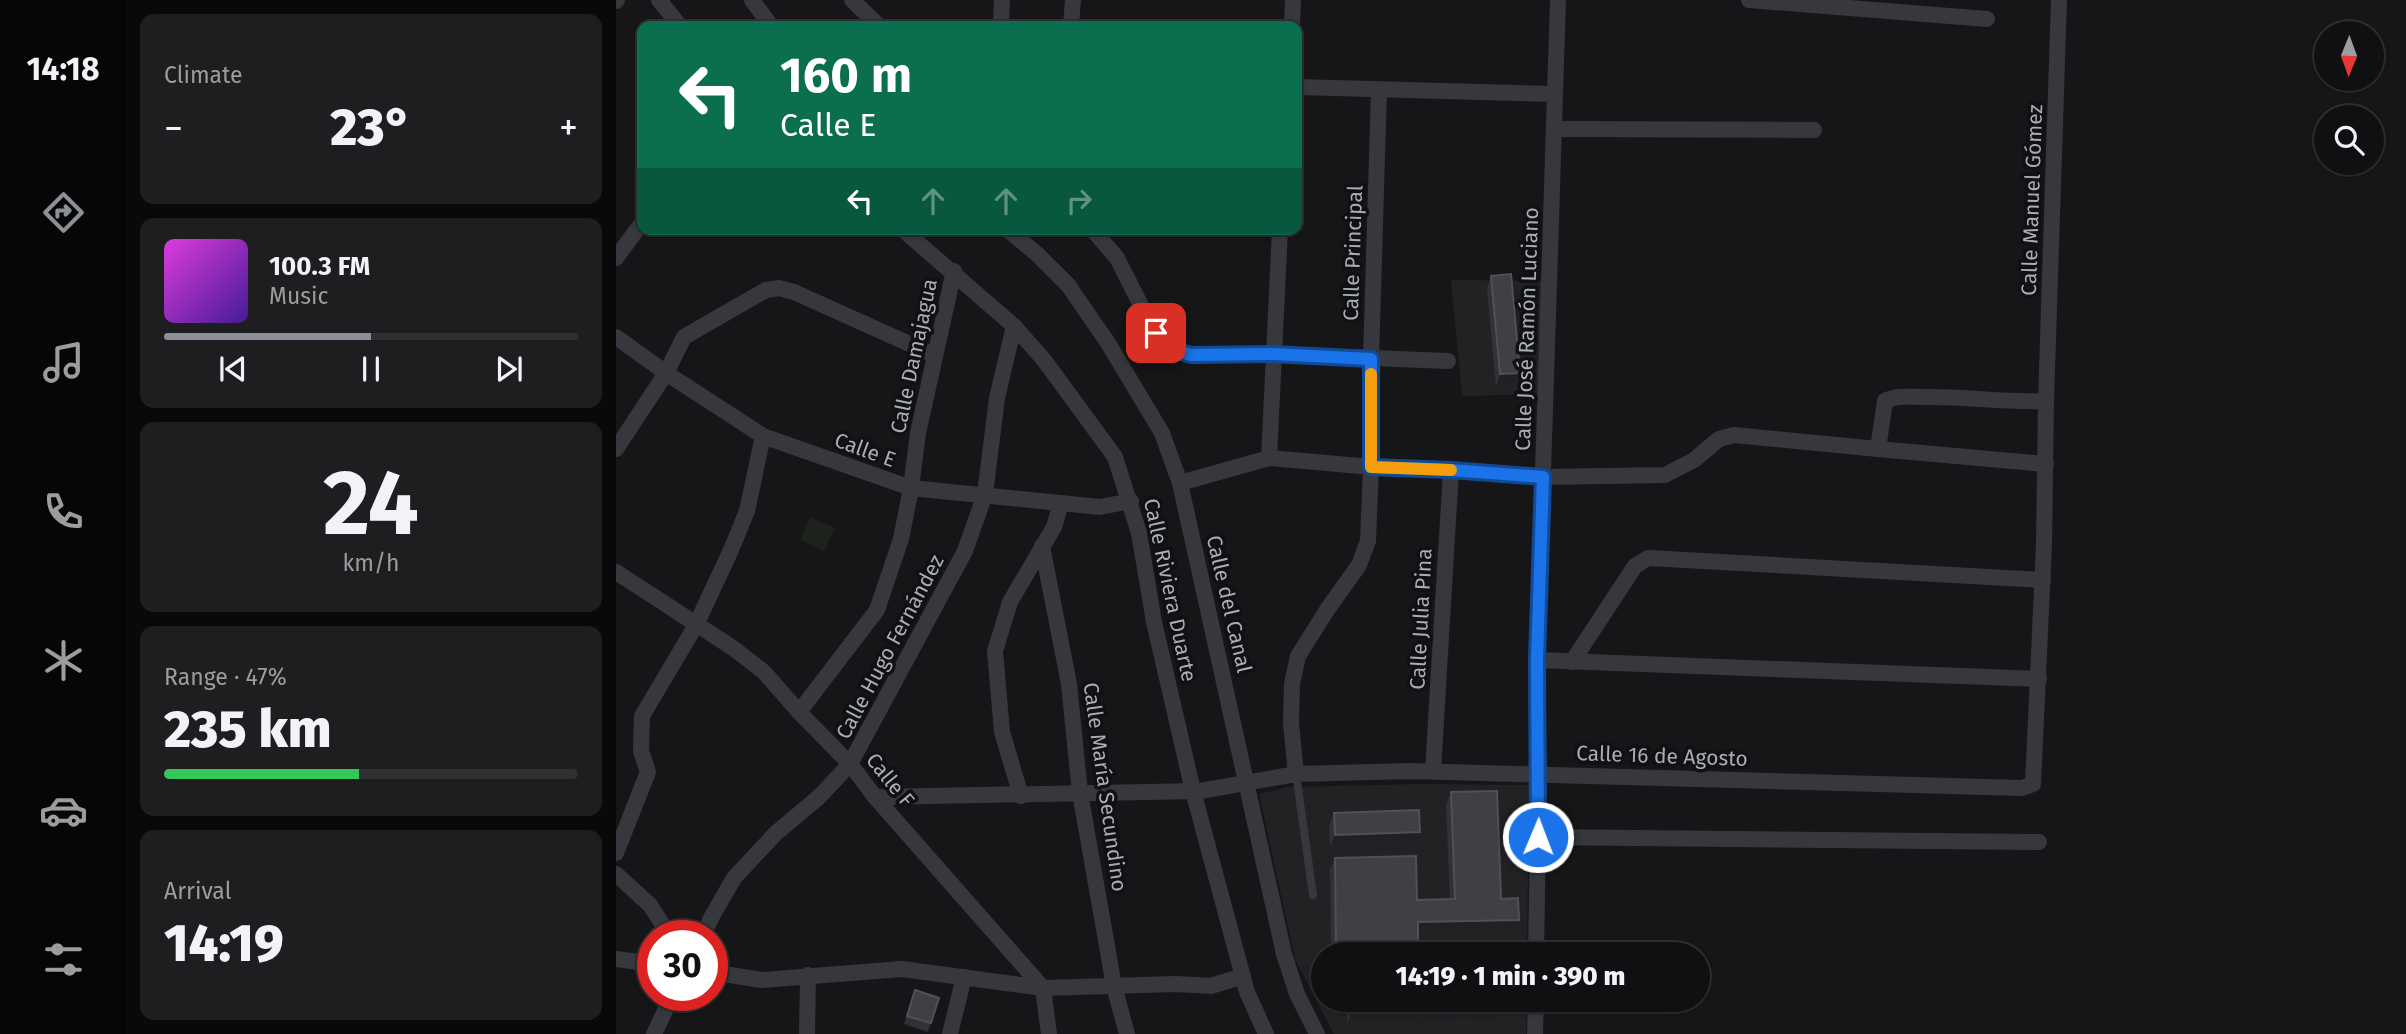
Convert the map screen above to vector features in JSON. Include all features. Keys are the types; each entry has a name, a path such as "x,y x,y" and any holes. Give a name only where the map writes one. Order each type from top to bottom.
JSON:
{"street":[{"path":"659,0 676,21"},
{"path":"752,0 767,21"},
{"path":"852,0 874,21"},
{"path":"1001,21 1002,0"},
{"path":"1071,21 1073,0"},
{"path":"1292,21 1293,0"},
{"name":"Calle José Ramón Luciano","path":"1536,942 1539,774 1537,660 1558,0"},
{"path":"1749,0 1987,19"},
{"name":"Calle Manuel Gómez","path":"2033,785 2043,580 2059,0"},
{"path":"1302,87 1555,94"},
{"name":"Calle Principal","path":"1296,774 1291,723 1292,684 1298,656 1326,610 1359,565 1368,541 1379,90"},
{"path":"1554,130 1814,131"},
{"path":"616,258 637,230"},
{"name":"Calle Riviera Duarte","path":"909,235 954,271 1014,326 1044,360 1115,457 1139,533 1154,622 1247,992 1266,1034"},
{"name":"Calle del Canal","path":"1014,235 1068,285 1101,333 1162,433 1180,483 1244,783 1287,965 1297,994 1317,1034"},
{"path":"1097,235 1116,258 1156,333 1172,349 1191,355 1273,354 1448,361"},
{"path":"1269,458 1280,235"},
{"name":"Calle Damajagua","path":"799,712 877,610 901,539 918,433 954,271"},
{"path":"616,449 666,373 684,338 766,290 779,288 794,292 934,355"},
{"name":"Calle Hugo Fernández","path":"710,920 734,878 776,833 819,797 850,764 965,551 985,494 997,398 1014,326"},
{"name":"Calle E","path":"616,337 763,436 911,488 1100,507 1131,501"},
{"path":"1878,449 1885,401 1894,397 1946,396 2023,402 2046,401"},
{"path":"1180,483 1269,458 1543,477 1665,475 1694,460 1719,439 1734,435 2046,464"},
{"path":"616,853 648,772 641,751 642,716 696,625 747,511 763,436"},
{"name":"Calle Julia Pina","path":"1433,771 1451,470"},
{"path":"1021,796 1002,732 995,651 1010,602 1054,527 1061,503"},
{"name":"Calle María Secundino","path":"1042,546 1069,684 1080,793 1114,986 1126,1034"},
{"path":"1572,662 1635,566 1648,558 2043,580"},
{"name":"Calle F","path":"616,572 733,648 764,672 850,764 875,797 1043,988"},
{"path":"1537,660 2039,679"},
{"name":"Calle 16 de Agosto","path":"875,797 1197,791 1296,774 1433,771 2022,788 2033,785"},
{"path":"1538,837 2039,842"},
{"path":"616,874 650,905 660,920"},
{"path":"616,959 637,962"},
{"path":"728,975 761,980 902,969 1043,988 1211,986 1243,976"},
{"path":"807,1034 808,975"},
{"path":"950,1034 964,977"},
{"path":"1043,988 1049,1034"},
{"path":"654,1034 665,1011"},
{"path":"1535,1034 1536,1012"}],"lane":[{"path":"1296,774 1313,895"}],"shaded area":[{"path":"1451,280 1542,281 1542,394 1462,396"},
{"path":"1535,290 1539,343 1514,345 1510,292"},
{"path":"810,517 835,528 824,551 800,540"},
{"path":"1529,785 1527,942 1311,942 1311,990 1295,959 1259,794 1287,787"},
{"path":"1323,1012 1527,1012 1526,1034 1334,1034"}],"building":[{"path":"1511,274 1520,373 1500,374 1491,276"},
{"path":"1497,791 1501,899 1518,898 1519,920 1418,922 1418,942 1336,942 1335,858 1416,856 1417,900 1455,899 1451,792"},
{"path":"1419,810 1420,832 1335,835 1334,813"},
{"path":"915,990 939,998 931,1023 907,1016"}],"slow traffic":[{"path":"1371,374 1371,467 1451,470"}],"route":[{"path":"1156,333 1172,349 1191,355 1273,354 1371,359 1371,467 1543,477 1537,660 1538,837"}]}
